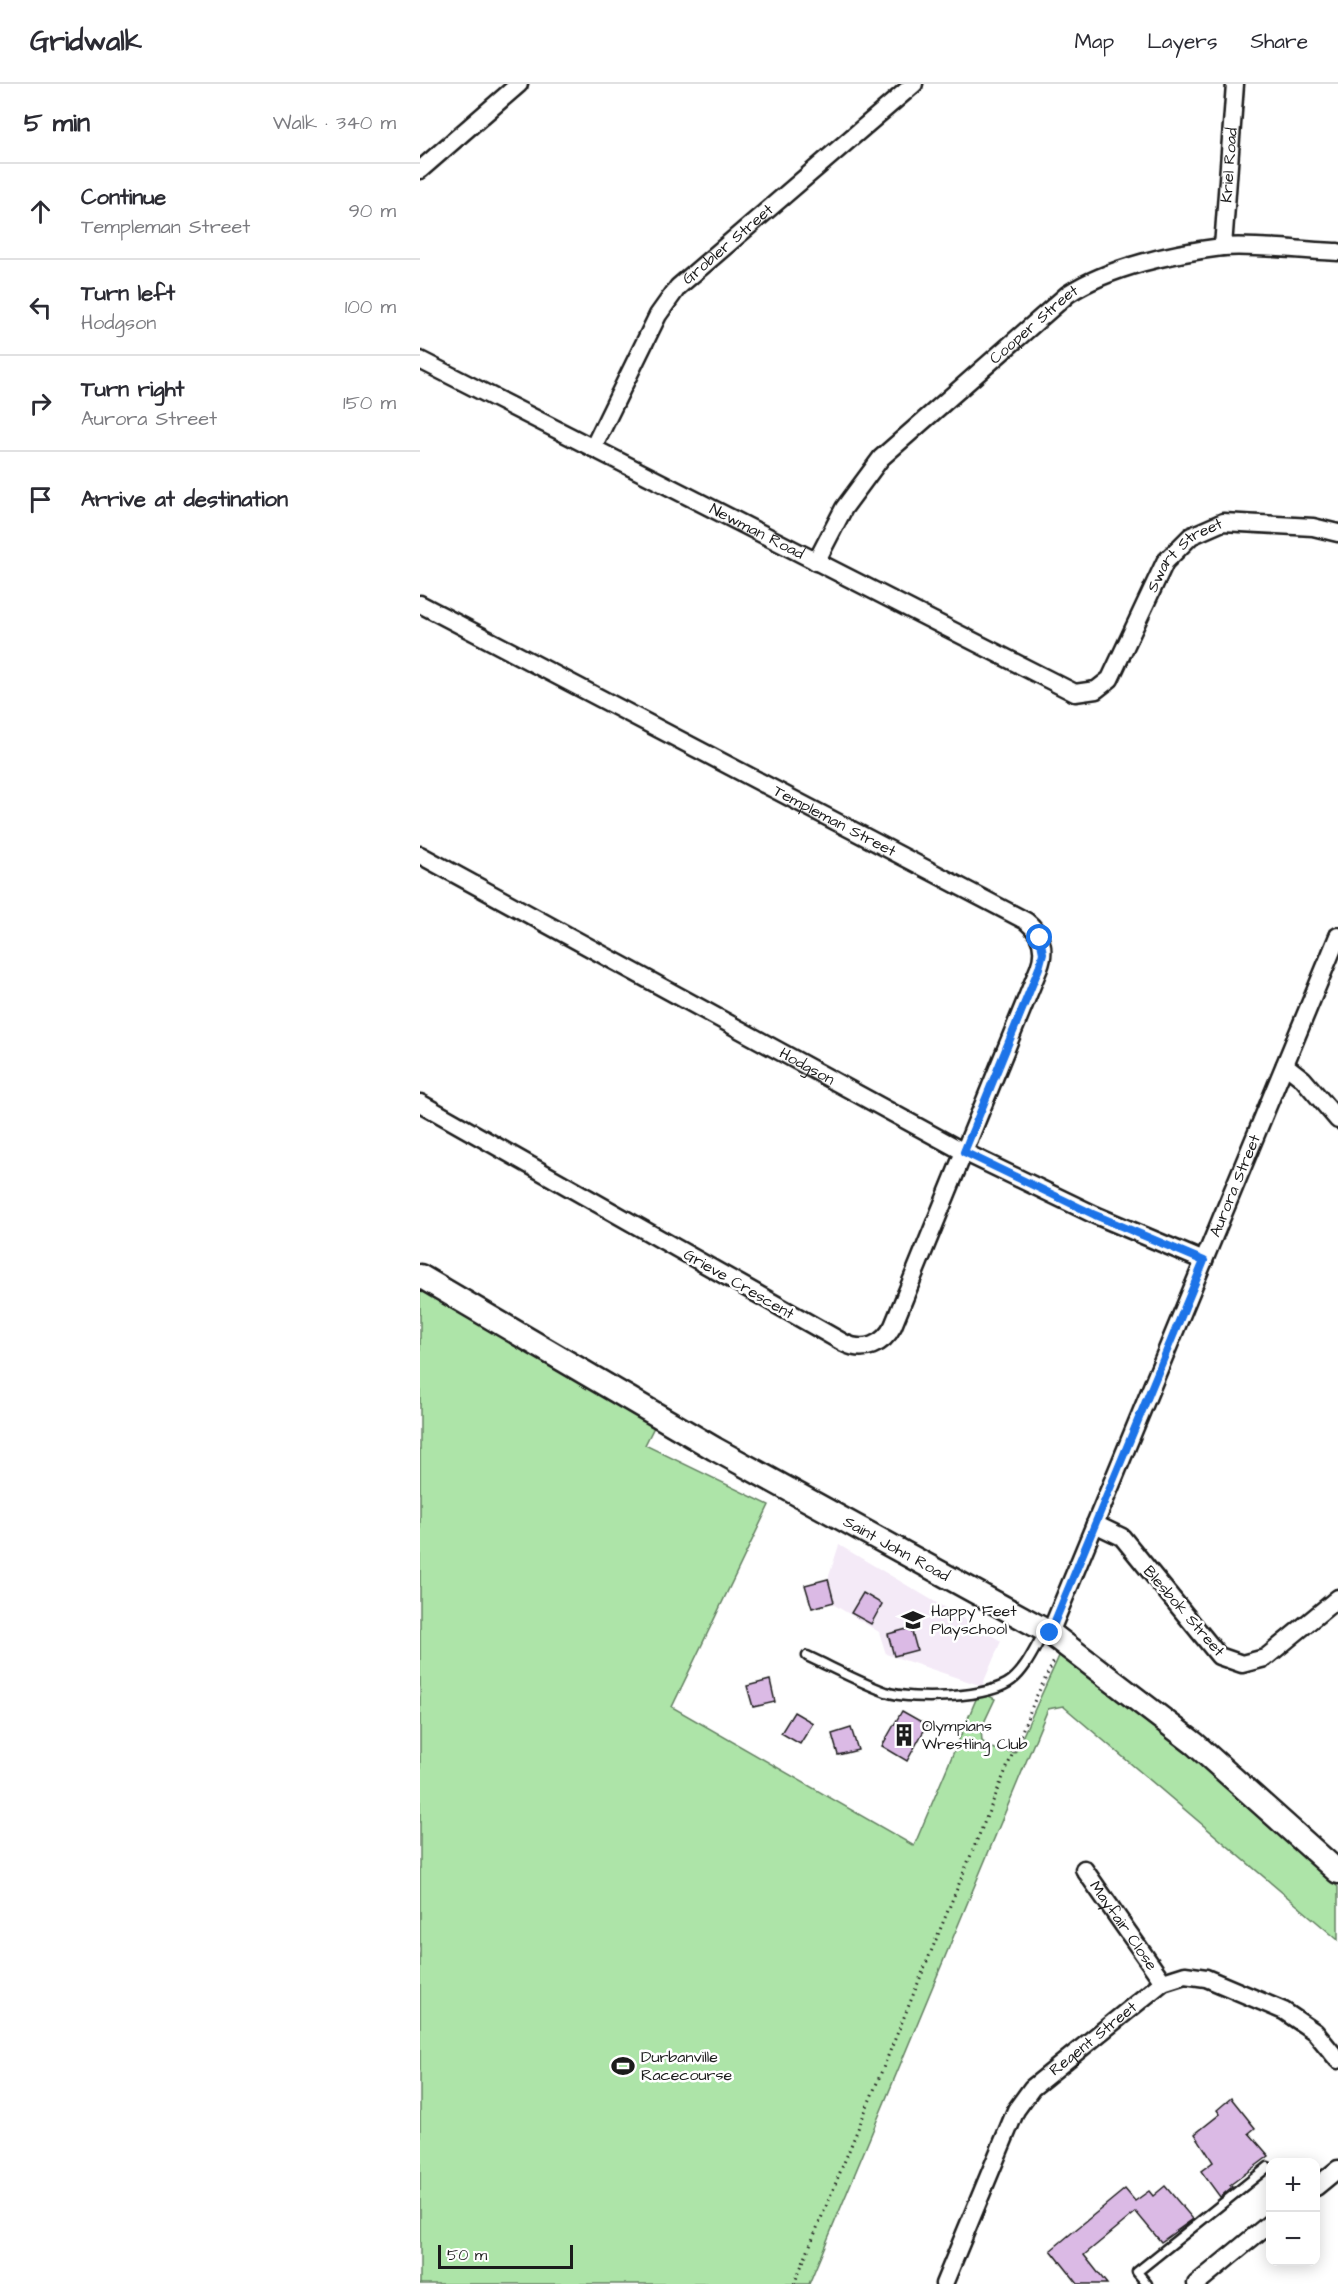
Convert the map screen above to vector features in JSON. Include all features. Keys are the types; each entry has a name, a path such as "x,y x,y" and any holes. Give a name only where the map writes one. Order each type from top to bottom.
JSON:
{"main road":[{"name":"Saint John Road","path":"420,1276 715,1449 1052,1635 1195,1744 1336,1867"}],"street":[{"path":"420,170 519,84"},
{"name":"Grobler Street","path":"593,448 658,315 678,287 914,84"},
{"name":"Kriel Road","path":"1223,247 1235,84"},
{"name":"Cooper Street","path":"816,562 844,508 881,458 1068,294 1084,284 1124,267 1223,247 1338,252"},
{"name":"Newman Road","path":"420,360 1068,691 1082,693 1096,690"},
{"name":"Swart Street","path":"1096,690 1115,672 1166,562 1191,536 1223,522 1313,527 1338,533"},
{"name":"Templeman Street","path":"420,604 1032,926 1042,946 1042,961 964,1152"},
{"name":"Hodgson","path":"420,855 964,1152 1095,1215 1204,1261"},
{"name":"Aurora Street","path":"1052,1635 1095,1524 1338,936"},
{"path":"1285,1065 1304,1079 1338,1120"},
{"name":"Grieve Crescent","path":"420,1103 844,1343 858,1348 874,1346 888,1335 964,1152"},
{"name":"Blesbok Street","path":"1095,1524 1122,1537 1213,1650 1234,1663 1250,1664 1265,1658 1338,1598"},
{"name":"Mayfair Close","path":"1084,1869 1163,1982"},
{"name":"Regent Street","path":"944,2284 1016,2110 1032,2088 1163,1982 1185,1975 1206,1978 1284,2011 1315,2032 1338,2060"},
{"path":"1320,2184 1338,2169"},
{"path":"1196,2284 1266,2226"}],"lane":[{"path":"807,1656 888,1692 953,1695 984,1691 1009,1682 1052,1635"},
{"path":"1147,2284 1137,2272 1266,2169"}],"path":[{"path":"794,2284 1036,1697 1052,1635"}],"shaded area":[{"name":"Happy Feet Playschool","path":"839,1545 1001,1641 982,1686 886,1654 879,1632 831,1603 812,1608 805,1585 828,1579"}],"green space":[{"name":"Durbanville Racecourse","path":"420,1287 655,1425 645,1445 769,1505 672,1707 914,1846 977,1697 987,1695 995,1699 981,1729 982,1741 991,1748 1015,1753 1060,1654 1191,1756 1338,1887 1338,1940 1063,1706 1048,1709 809,2284 420,2284"}],"building":[{"path":"828,1579 834,1602 812,1608 805,1585"},
{"path":"863,1593 882,1604 871,1624 851,1613"},
{"path":"911,1628 917,1650 894,1656 888,1634"},
{"path":"770,1680 775,1702 753,1707 747,1686"},
{"name":"Olympians Wrestling Club","path":"902,1711 927,1725 907,1761 882,1746"},
{"path":"794,1712 813,1723 800,1744 781,1733"},
{"path":"851,1728 858,1750 838,1755 832,1734"},
{"path":"1231,2098 1255,2128 1249,2133 1269,2156 1230,2185 1232,2187 1220,2197 1201,2171 1213,2162 1195,2134 1220,2114 1217,2110"},
{"path":"1165,2186 1193,2219 1161,2242 1136,2212 1084,2255 1107,2284 1078,2284 1051,2250 1125,2189 1135,2201 1149,2191 1153,2196"}],"place":[{"name":"Happy Feet Playschool","path":"913,1620"},
{"name":"Olympians Wrestling Club","path":"904,1735"},
{"name":"Durbanville Racecourse","path":"623,2066"}],"route":[{"path":"1040,938 1042,961 964,1152 1095,1215 1204,1261 1050,1633"}]}
